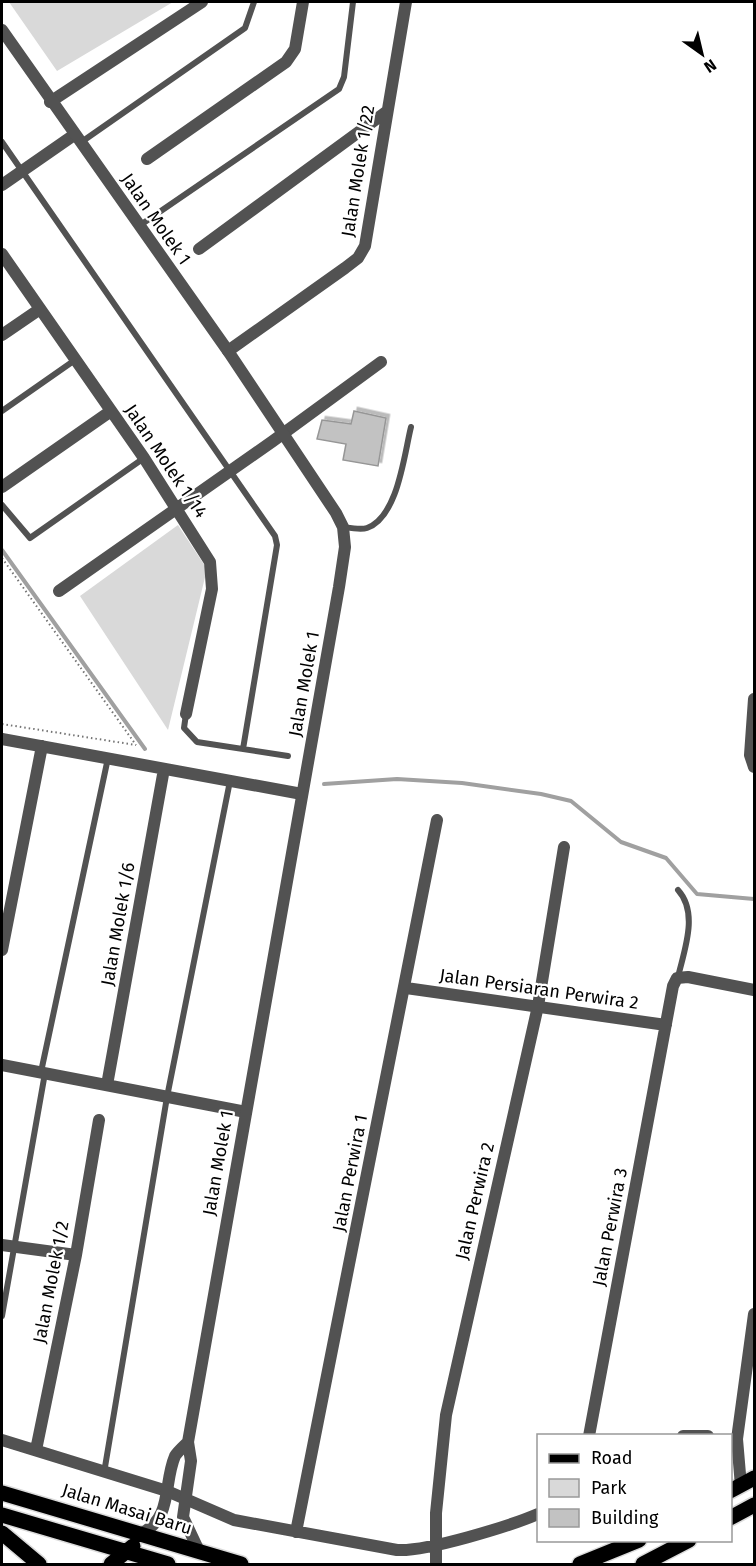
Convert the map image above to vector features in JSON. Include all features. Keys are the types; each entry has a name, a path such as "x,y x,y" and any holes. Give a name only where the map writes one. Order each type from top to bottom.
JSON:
{"main road":[{"name":"Jalan Masai Baru","path":"2,1493 242,1564"},
{"path":"732,1517 754,1505"},
{"path":"2,1515 168,1564"},
{"path":"2,1533 39,1564"},
{"path":"111,1564 130,1551 142,1533"},
{"path":"580,1564 634,1542"},
{"path":"643,1564 685,1542"}],"street":[{"path":"50,102 202,2"},
{"path":"147,159 286,62 295,49 303,2"},
{"name":"Jalan Molek 1/22","path":"228,351 358,258 365,246 406,2"},
{"name":"Jalan Molek 1","path":"2,30 50,102 285,433 343,527 345,547 188,1442 191,1461 184,1497 183,1517 199,1551"},
{"path":"199,249 386,112"},
{"path":"2,186 22,171 77,139"},
{"name":"Jalan Molek 1/14","path":"3,259 144,458 178,508 210,562 212,589 186,714"},
{"path":"2,335 40,309"},
{"path":"59,591 285,433 381,362"},
{"path":"2,487 111,411"},
{"path":"754,699 750,755 754,767"},
{"path":"2,739 302,794"},
{"path":"2,951 42,746"},
{"name":"Jalan Molek 1/6","path":"107,1085 164,769"},
{"name":"Jalan Perwira 1","path":"296,1532 406,988 437,820"},
{"name":"Jalan Perwira 2","path":"436,1564 436,1513 446,1415 538,1006 564,847"},
{"path":"677,978 688,977 754,990"},
{"name":"Jalan Perwira 3","path":"589,1434 673,986 677,978"},
{"name":"Jalan Persiaran Perwira 2","path":"406,988 666,1025"},
{"path":"2,1065 246,1112"},
{"name":"Jalan Molek 1/2","path":"36,1450 76,1255 99,1120"},
{"path":"7,1245 76,1255"},
{"path":"742,1485 734,1439 754,1314"},
{"path":"2,1440 167,1491 234,1520 397,1550 411,1550 435,1545 537,1514"},
{"name":"Jalan Molek 1","path":"142,1533 154,1527 161,1516 176,1455 188,1442"}],"lane":[{"path":"77,139 245,28 254,2"},
{"path":"139,226 339,89 344,77 353,2"},
{"path":"2,142 97,283 231,470 275,536 277,545 243,749"},
{"path":"2,411 75,360"},
{"path":"343,527 367,528 385,514 396,493 411,427"},
{"path":"2,505 30,538 144,458"},
{"path":"186,714 184,729 197,742 288,756"},
{"path":"2,1316 7,1245 108,758"},
{"path":"104,1473 167,1097 230,781"},
{"path":"677,978 686,939 688,916 685,897 678,890"}],"path":[{"path":"2,558 136,746 2,724"}],"green space":[{"path":"9,2 173,2 57,71"},
{"path":"178,525 207,569 168,730 80,596"}],"building":[{"path":"354,411 386,418 378,466 343,460 346,444 317,439 322,420 351,424"}],"waterway":[{"path":"2,550 145,749"},
{"path":"324,784 397,779 462,783 541,794 571,801 621,842 666,858 697,894 754,899"}]}
